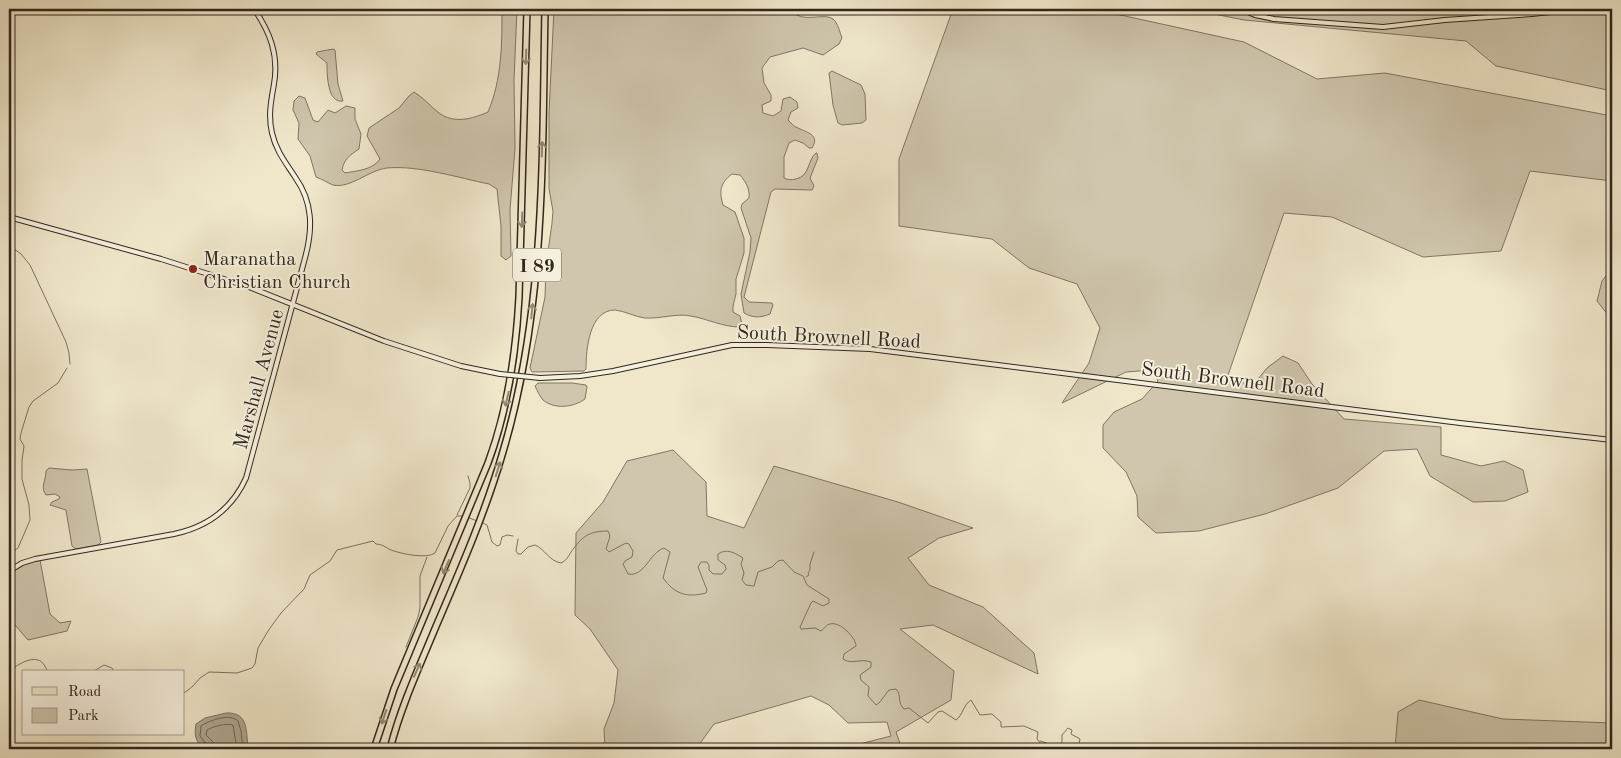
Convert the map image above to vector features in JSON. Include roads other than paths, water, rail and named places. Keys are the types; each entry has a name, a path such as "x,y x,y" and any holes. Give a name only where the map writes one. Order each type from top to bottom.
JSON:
{"highway":[{"name":"I 89","path":"374,749 394,690 491,453 502,418 513,366 518,330 528,9"},
{"name":"I 89","path":"390,749 408,690 482,516 500,463 514,412 530,333 539,233 545,9"}],"main road":[{"path":"1240,9 1255,15 1274,19 1384,27 1577,9"}],"street":[{"name":"Marshall Avenue","path":"9,571 22,563 35,559 187,531 205,524 224,510 238,494 248,473 310,240 311,225 310,210 302,188 280,155 270,127 275,56 268,30 254,9"},
{"name":"South Brownell Road","path":"9,217 161,259 248,287 384,341 462,366 500,374 540,378 580,376 614,371 732,345 870,349 1450,422 1612,440"}],"water":[{"path":"226,713 243,719 248,749 211,749 204,747 198,742 195,735 196,724 205,718"}],"waterway":[{"path":"9,245 21,254 30,265 66,342 70,364"},
{"path":"9,555 18,548 30,520 29,505 22,479 24,446 20,439 29,407 33,401 58,383 67,368"},
{"path":"457,515 470,488 468,476"},
{"path":"185,692 209,672 237,673 252,668 255,664 258,648 268,631 281,613 304,589 310,575 330,561 337,550 373,541 376,544 403,553 421,556 431,555 435,553 448,526 457,516 463,516"},
{"path":"467,517 477,521"},
{"path":"481,522 487,525 492,542 497,546 500,545 502,537 507,535 513,536"},
{"path":"518,539 516,551 518,554 521,554 528,547 535,545 553,560 561,563 566,560 579,542 586,536 595,532 608,531 610,536 606,549 609,552 626,543 629,544 633,551 632,557 623,564 628,574 639,572 654,555 664,548 670,552 663,578 672,588 687,595 706,593 707,590 698,567 701,562 707,562 709,570 713,574 722,574 726,569 725,565 718,560 718,554 721,552 731,552 743,558 741,564 744,573 742,580 746,585 754,586 758,572 772,567 778,561 783,560 794,572 803,576 807,585 829,599 829,603 823,606 813,601 811,603 800,627 801,629 815,628 821,631 828,625 834,624 847,631 856,646 844,654 843,659 846,661 871,662 871,667 860,675 861,680 869,687 868,696 876,705 889,690 896,689 902,707 904,709 909,708 928,723 938,712 942,711 956,720 971,700 980,715 992,714 1001,722 1001,727 1024,726 1038,732 1037,739 1045,749"},
{"path":"806,577 809,575 814,552"},
{"path":"406,647 418,617 420,608 420,576 427,557"},
{"path":"9,672 22,663 34,659 41,662 47,670"},
{"path":"95,670 104,665 114,670"},
{"path":"1052,749 1055,746 1059,746 1062,742 1062,735 1068,728 1072,730 1071,734 1080,739 1078,749"},
{"path":"1040,741 1047,743 1049,749"}],"place":[{"name":"Maranatha Christian Church","path":"193,269"}]}
